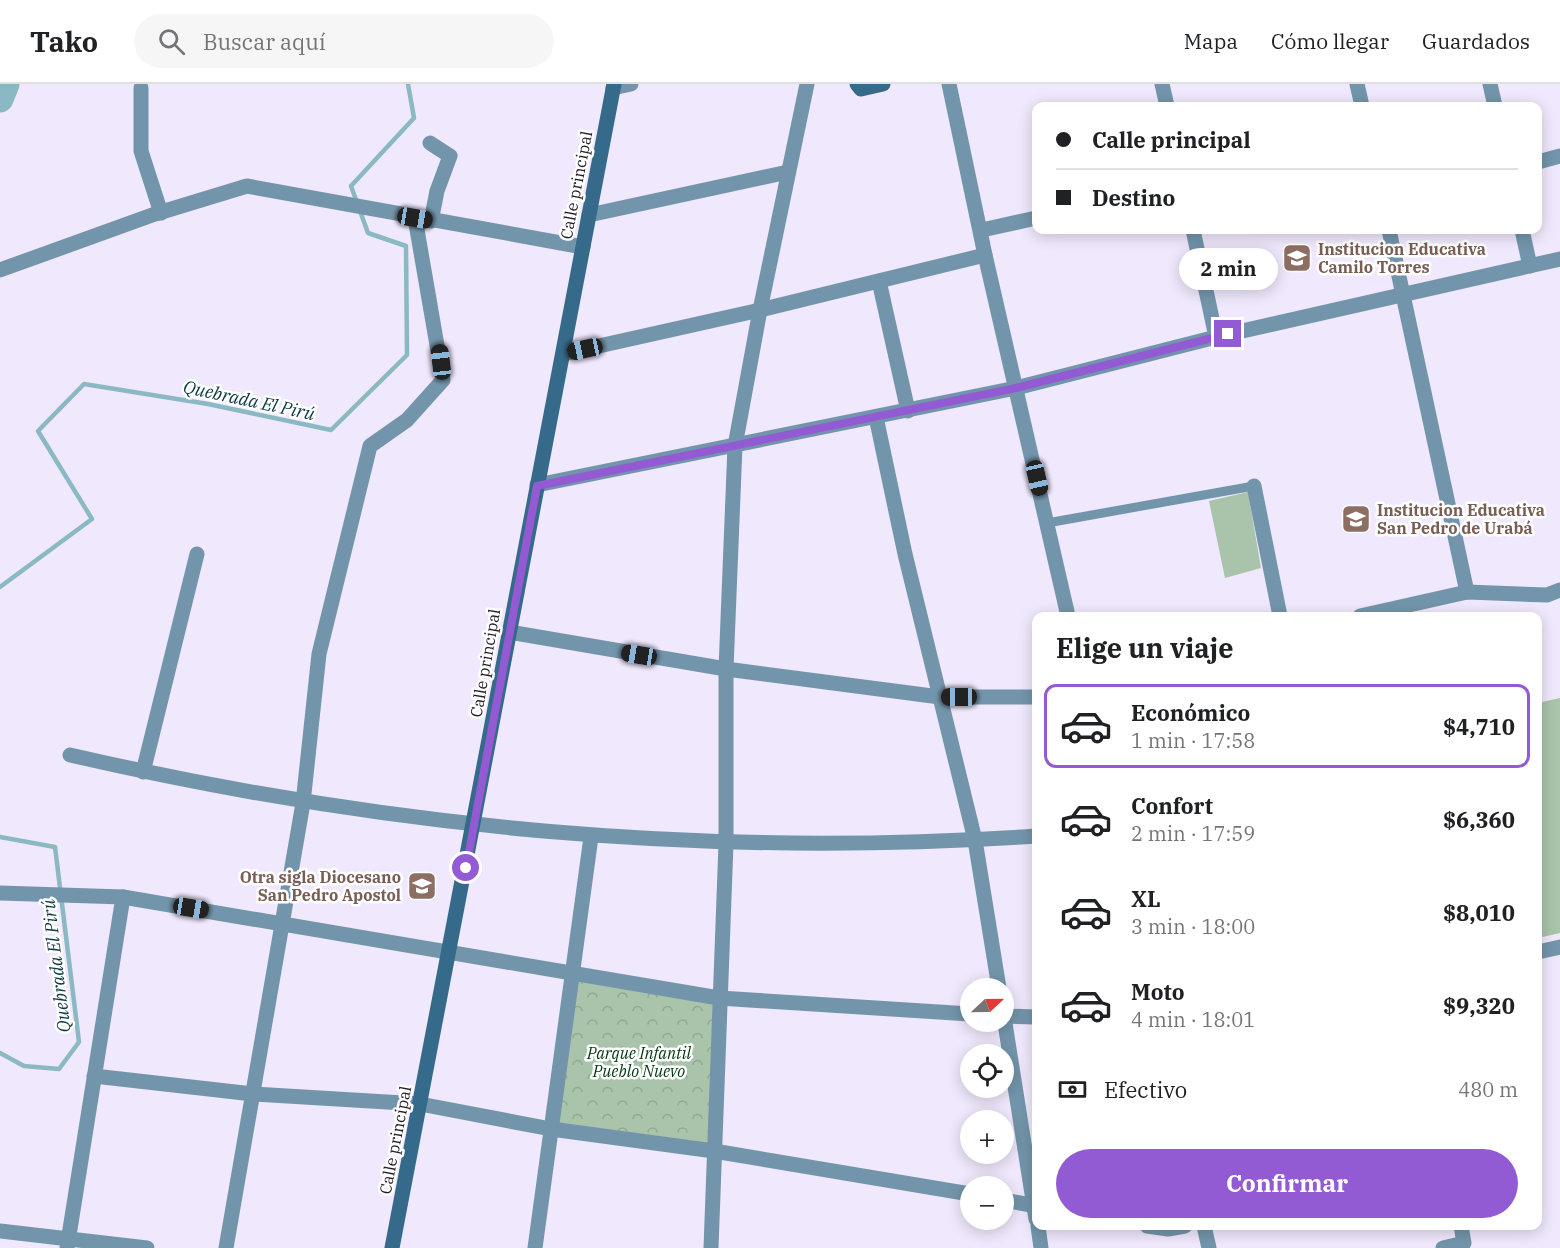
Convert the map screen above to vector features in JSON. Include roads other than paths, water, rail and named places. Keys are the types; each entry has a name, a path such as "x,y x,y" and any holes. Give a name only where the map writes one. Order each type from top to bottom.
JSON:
{"main road":[{"path":"857,84 861,89 883,84"},
{"name":"Calle principal","path":"392,1248 613,86"}],"street":[{"path":"613,86 631,84"},
{"path":"711,1248 726,843 726,669 735,446 760,310 807,84"},
{"path":"949,84 982,230 985,255 1067,612"},
{"path":"1162,84 1166,102"},
{"path":"1357,84 1361,102"},
{"path":"1490,84 1494,102"},
{"path":"141,88 141,151 161,213"},
{"path":"430,143 450,156 437,191 431,220"},
{"path":"1542,161 1560,156"},
{"path":"589,215 789,172"},
{"path":"0,270 161,213 247,186 583,247"},
{"path":"226,1248 303,802 319,654 370,446 407,420 443,380 415,218"},
{"path":"982,230 1032,219"},
{"path":"1194,234 1216,337"},
{"path":"1390,234 1467,592"},
{"path":"1523,234 1530,266"},
{"path":"563,354 760,310 985,255"},
{"path":"537,486 1016,388 1216,337 1560,259"},
{"path":"879,281 909,411"},
{"path":"876,417 975,840 997,978"},
{"path":"1254,486 1279,612"},
{"path":"143,772 197,554"},
{"path":"1378,612 1467,592 1547,595 1560,590"},
{"path":"509,633 726,669 940,697 1032,697"},
{"path":"69,755 143,772 303,802 474,826 591,837 726,843 975,840 1032,836"},
{"path":"535,1248 591,837"},
{"path":"0,894 123,897 719,998 960,1013"},
{"path":"68,1244 123,897"},
{"path":"1542,951 1560,947"},
{"path":"1014,1017 1032,1017"},
{"path":"1006,1032 1032,1186"},
{"path":"94,1076 253,1094 420,1104 551,1129 714,1151 960,1192"},
{"path":"1014,1203 1032,1209"},
{"path":"1039,1230 1041,1248"},
{"path":"1205,1230 1209,1248"},
{"path":"1443,1248 1464,1243 1462,1230"},
{"path":"0,1231 68,1244 147,1248"}],"lane":[{"path":"1047,523 1254,486"}],"waterway":[{"path":"0,99 6,84"},
{"name":"Quebrada El Pirú","path":"0,587 92,519 38,431 84,384 208,404 331,430 407,355 406,246 368,233 351,186 414,118 408,84"},
{"name":"Quebrada El Pirú","path":"0,837 55,847 79,1042 59,1069 24,1066 0,1053"}],"place":[{"name":"Institucion Educativa Camilo Torres","path":"1297,258"},
{"name":"Institucion Educativa San Pedro de Urabá","path":"1356,519"},
{"name":"Otra sigla Diocesano San Pedro Apostol","path":"422,886"}],"park label":[{"name":"Parque Infantil Pueblo Nuevo","path":"639,1062"}]}
